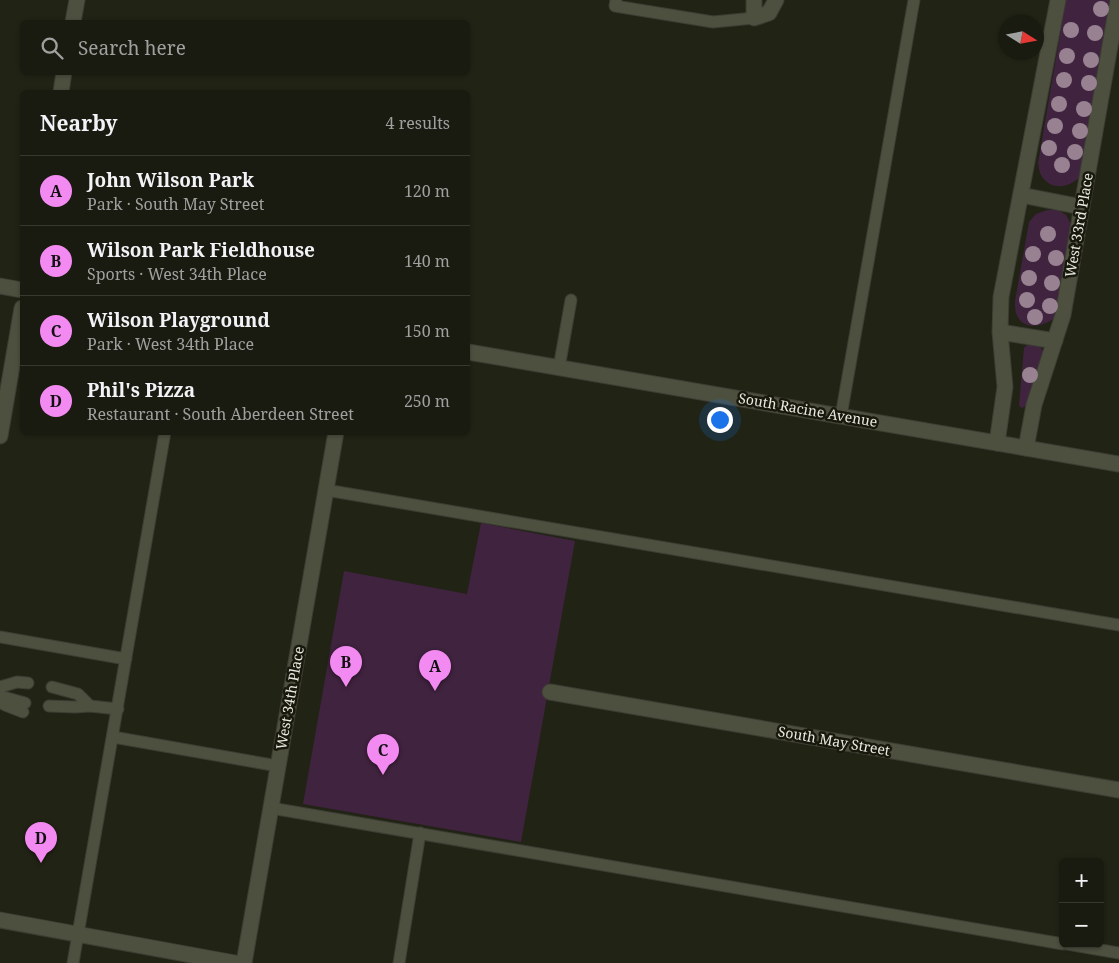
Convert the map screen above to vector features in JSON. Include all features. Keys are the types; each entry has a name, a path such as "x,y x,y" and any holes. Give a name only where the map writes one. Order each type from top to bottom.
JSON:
{"street":[{"path":"73,20 78,0"},
{"path":"754,0 754,18 770,13 776,0"},
{"path":"997,443 1005,387 1000,332 1001,297 1058,0"},
{"name":"West 33rd Place","path":"1026,448 1034,405 1063,315 1118,0"},
{"path":"61,90 64,75"},
{"path":"1021,195 1082,207"},
{"path":"0,286 20,290"},
{"path":"0,436 20,320"},
{"path":"1000,332 1055,341"},
{"name":"South Racine Avenue","path":"470,352 1119,464"},
{"name":"West 34th Place","path":"244,963 335,435"},
{"name":"South May Street","path":"550,692 1119,790"},
{"path":"0,920 235,963"}],"lane":[{"path":"616,0 615,6 713,22 754,18"},
{"path":"841,416 914,0"},
{"path":"559,368 571,300"},
{"path":"73,963 164,435"},
{"path":"326,490 1119,625"},
{"path":"0,637 126,659"},
{"path":"0,689 17,682 27,686"},
{"path":"52,690 78,694 90,706"},
{"path":"0,696 24,707 4,706 0,702"},
{"path":"48,710 90,706 118,709"},
{"path":"113,737 278,766"},
{"path":"271,808 1059,943"},
{"path":"399,963 420,833"},
{"path":"1090,948 1119,953"}],"shaded area":[{"path":"1066,0 1114,0 1080,177 1071,184 1054,186 1049,184 1040,174 1038,163"},
{"path":"1047,210 1058,210 1066,215 1073,228 1057,316 1047,323 1035,326 1024,323 1019,319 1015,301 1029,222 1036,214"},
{"path":"1028,344 1039,346 1044,355 1027,406 1021,408 1019,405 1024,348"},
{"path":"481,523 575,541 521,842 303,804 344,571 467,594"}],"place":[{"name":"Wilson Park Fieldhouse","path":"346,687"},
{"name":"John Wilson Park","path":"435,691"},
{"name":"Wilson Playground","path":"383,775"},
{"name":"Phil's Pizza","path":"41,863"}]}
